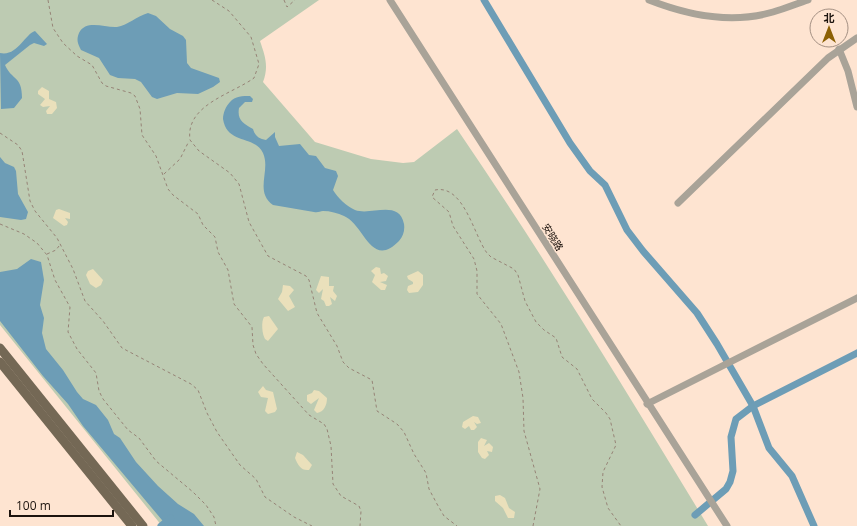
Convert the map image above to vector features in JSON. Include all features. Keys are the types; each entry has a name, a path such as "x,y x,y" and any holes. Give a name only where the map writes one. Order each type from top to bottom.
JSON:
{"main road":[{"path":"0,348 139,525"},
{"path":"0,362 139,525"}],"street":[{"name":"安晓路","path":"390,0 647,404 725,523"},
{"path":"649,0 676,11 729,18 771,13 808,0"},
{"path":"678,203 839,50 857,38"},
{"path":"839,50 848,71 857,107"},
{"path":"647,404 857,298"}],"path":[{"path":"48,0 53,28 63,43 77,56 92,64 102,83 106,86 131,93 135,96 140,109 142,136 156,156 164,175 165,182 173,195 198,214 203,225 215,237 218,252 228,270 234,304 252,327 253,345 263,364 309,415 324,424 327,429 331,446 333,484 342,496 359,506 361,516 360,526"},
{"path":"164,175 180,160 190,140 190,126 196,116 224,94 254,78 259,64 258,57 248,33 229,11 212,0"},
{"path":"284,0 287,7 295,0"},
{"path":"0,133 18,145 24,161 24,175 30,201 35,211 52,232 60,245 73,269 85,302 103,321 122,348 192,384 198,390 207,413 217,432 240,465 256,479 265,497 294,517 312,526"},
{"path":"190,140 198,151 230,173 239,184 249,222 268,256 306,276 309,280 317,312 337,346 343,362 349,368 372,380 377,411 397,424 404,432 414,454 426,473 429,489 437,504 444,516 457,526"},
{"path":"533,526 540,488 524,431 523,398 519,372 501,324 477,294 477,271 474,259 453,226 449,212 432,197 435,190 446,190 460,200 487,253 491,257 514,269 518,274 525,301 536,322 544,330 556,338 562,357 577,369 592,399 606,413 616,445 603,472 602,487 608,508 621,526"},
{"path":"0,224 24,234 46,254 55,280 70,307 68,332 77,349 96,373 99,391 103,399 128,430 139,438 156,461 206,505 214,517 216,526"},
{"path":"46,254 56,250 60,245"}],"green space":[{"path":"0,0 319,0 260,41 265,56 266,66 263,82 315,142 371,159 403,163 414,162 457,129 554,276 708,526 162,526 0,325"}],"sand":[{"path":"42,87 49,91 49,99 56,102 57,108 52,114 47,114 46,111 50,106 43,107 40,105 45,99 38,94 38,91"},
{"path":"59,209 70,213 70,219 65,218 68,222 67,225 64,226 53,218 56,210"},
{"path":"376,267 380,268 381,274 384,273 388,276 386,281 380,282 387,285 385,290 381,290 372,282 375,275 371,271"},
{"path":"93,269 103,280 101,285 96,288 90,284 86,275 88,271"},
{"path":"418,271 423,275 423,285 418,292 409,293 407,290 408,286 413,284 413,282 408,279 407,276"},
{"path":"321,276 329,277 329,286 334,286 333,291 337,296 335,301 330,297 332,304 329,306 326,306 324,301 321,299 323,289 319,293 316,290"},
{"path":"283,285 290,286 294,290 289,296 295,307 288,311 278,299 282,292"},
{"path":"269,316 278,329 268,341 264,337 262,325 264,317"},
{"path":"263,386 266,390 273,392 277,409 275,412 268,414 265,411 268,398 261,397 258,392"},
{"path":"314,390 319,391 327,398 325,408 317,413 314,410 319,398 311,404 307,401 307,395 312,393"},
{"path":"473,416 478,417 481,423 477,424 474,422 477,427 474,430 471,430 469,426 465,429 462,427 463,422"},
{"path":"481,438 487,440 484,446 489,443 493,447 492,452 487,451 489,455 485,459 482,458 478,452 478,442"},
{"path":"297,452 303,455 312,465 309,470 304,470 299,465 295,458"},
{"path":"500,495 505,498 509,508 515,512 514,518 508,518 503,508 495,501 495,496"}],"water":[{"path":"148,13 156,16 170,29 183,36 186,40 187,63 191,68 219,78 220,82 198,94 177,93 157,99 152,97 141,82 135,79 118,78 110,75 99,58 81,50 78,42 78,35 86,26 96,25 117,27"},
{"path":"35,31 47,44 44,46 34,43 30,45 5,65 20,85 22,98 14,108 1,109 0,53 11,52 16,49 31,33"},
{"path":"250,96 253,99 252,102 245,102 239,108 239,116 244,123 253,129 258,137 266,140 275,132 275,137 279,146 300,144 309,155 316,156 325,168 336,171 338,176 333,190 342,202 355,210 391,210 396,212 401,216 404,224 402,237 399,241 389,249 381,250 375,248 368,242 357,227 342,215 328,211 315,212 273,205 267,199 265,194 265,160 263,153 259,147 230,133 223,119 226,108 232,100 239,97"},
{"path":"0,157 5,163 14,167 16,171 18,194 28,212 26,219 21,220 0,217"},
{"path":"31,259 41,262 44,280 40,305 44,318 42,333 46,349 83,399 96,405 108,420 114,434 120,438 136,462 158,486 178,504 194,514 204,526 167,526 83,426 68,404 43,376 0,321 0,272 17,269"}],"waterway":[{"path":"484,0 570,143 590,171 605,185 627,230 643,251 697,313 717,344 753,406 769,448 792,476 814,526"},
{"path":"695,515 726,489 730,482 733,471 731,437 736,419 753,406 857,353"},
{"path":"161,526 171,518"}]}
